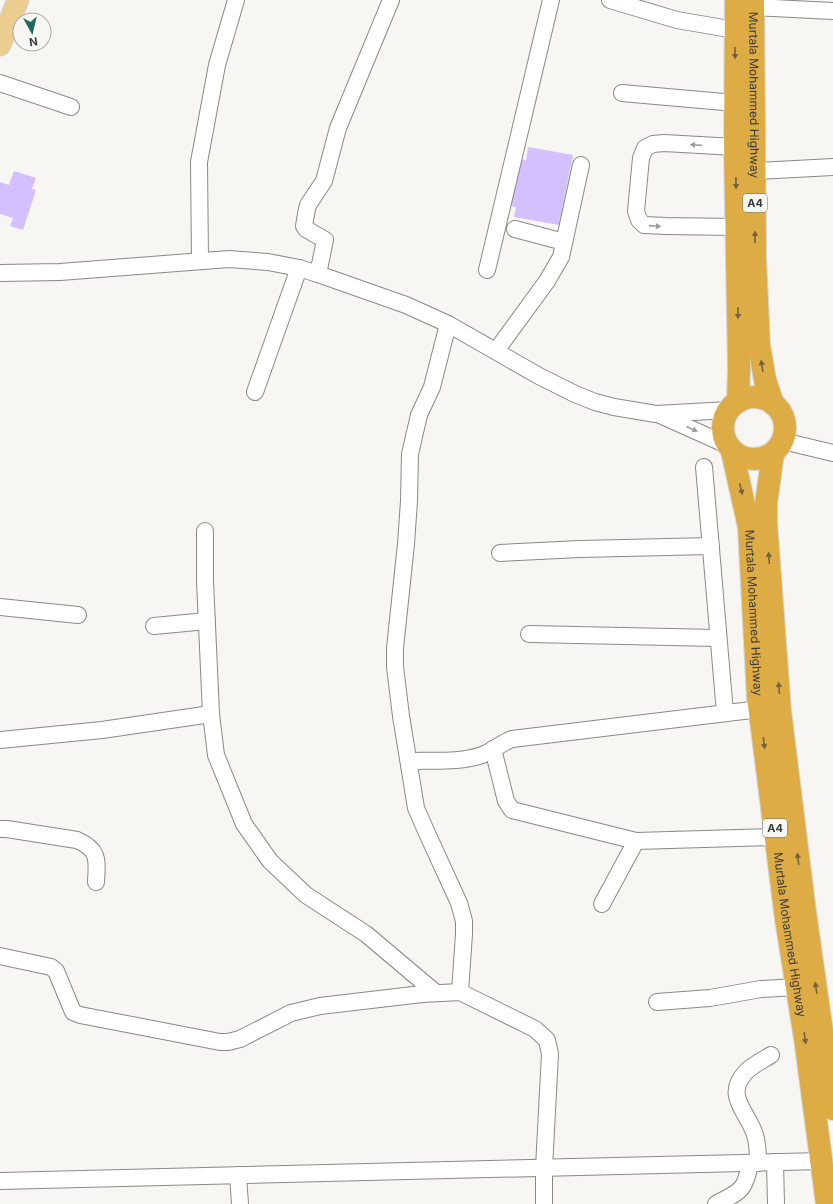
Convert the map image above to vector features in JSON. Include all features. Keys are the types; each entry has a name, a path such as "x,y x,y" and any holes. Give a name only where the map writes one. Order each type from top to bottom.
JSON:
{"highway":[{"name":"Murtala Mohammed Highway","path":"734,406 739,368 735,147 735,30 748,2"},
{"name":"Murtala Mohammed Highway","path":"748,2 755,171 755,258 760,345 765,380 773,404"},
{"path":"734,406 747,398 756,397 765,399 773,404"},
{"name":"A4","path":"773,404 784,418 785,432 778,447"},
{"name":"A4","path":"730,448 724,438 723,423 734,406"},
{"name":"Murtala Mohammed Highway","path":"778,447 766,504 766,522 780,711 805,912 833,1109"},
{"path":"730,448 740,456 750,459 759,459 778,447"},
{"name":"Murtala Mohammed Highway","path":"730,448 749,527 760,709 786,918 805,1038 820,1161 827,1204"}],"main road":[{"path":"0,45 18,0"}],"street":[{"path":"200,261 199,162 217,65 236,0"},
{"path":"318,274 325,240 306,229 304,226 308,205 324,181 338,128 391,0"},
{"path":"487,270 551,0"},
{"path":"610,0 677,20 735,30"},
{"path":"748,2 833,11"},
{"path":"0,83 70,107"},
{"path":"622,93 735,103"},
{"path":"735,147 664,143 653,144 645,148 642,158 636,211 639,220 644,225 737,227"},
{"path":"496,351 547,281 561,257 581,165"},
{"path":"755,171 833,167"},
{"path":"515,229 564,242"},
{"path":"0,273 60,272 229,260 268,262 299,268 406,305 448,324 538,376 575,394 595,402 614,407 656,414 730,448"},
{"path":"255,392 299,268"},
{"path":"448,324 432,387 419,416 410,454 406,544 395,648 396,684 416,808 459,903 464,921 460,992"},
{"path":"656,414 734,406"},
{"path":"778,447 833,453"},
{"path":"704,467 725,713"},
{"path":"205,531 211,714 216,755 244,824 270,861 306,895 366,934 436,993"},
{"path":"500,554 580,549 711,546"},
{"path":"0,607 78,615"},
{"path":"154,626 207,621"},
{"path":"529,634 718,638"},
{"path":"408,761 459,760 485,754 503,742 512,739 760,709"},
{"path":"0,740 102,730 211,714"},
{"path":"493,749 506,802 512,810 636,841 776,837"},
{"path":"0,829 70,839 84,843 95,853 97,859 96,882"},
{"path":"602,904 636,841"},
{"path":"0,956 51,967 56,971 73,1012 80,1015 220,1042 240,1039 291,1013 312,1008 422,994 460,992 535,1029 547,1040 550,1054 544,1168 544,1204"},
{"path":"657,1002 710,998 761,989 797,987"},
{"path":"716,1204 737,1192 744,1185 754,1163 758,1144 755,1133 737,1098 736,1089 738,1082 746,1072 771,1055"},
{"path":"0,1181 820,1161"},
{"path":"775,1162 776,1204"},
{"path":"238,1175 240,1204"}],"building":[{"path":"528,147 573,155 559,225 514,217 516,207 509,206 519,159 526,160"},
{"path":"14,171 36,178 32,189 36,190 23,230 10,226 13,218 0,214 0,182 9,185"}]}
